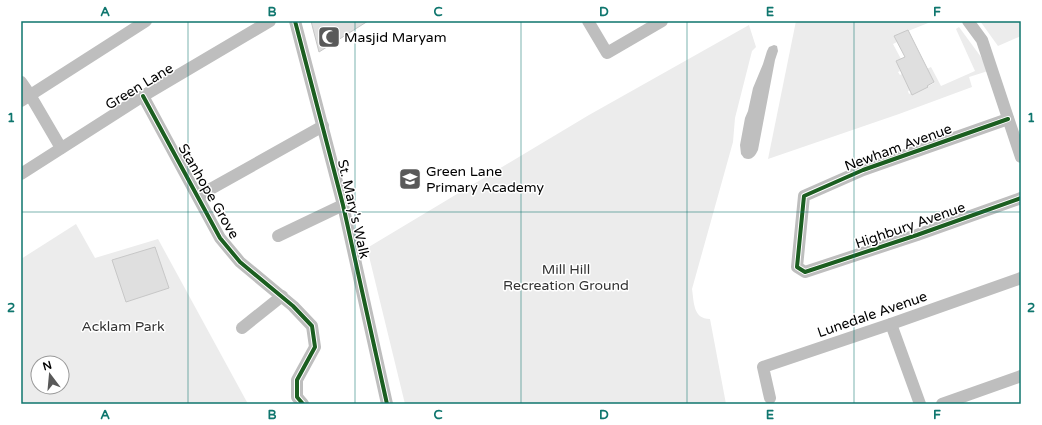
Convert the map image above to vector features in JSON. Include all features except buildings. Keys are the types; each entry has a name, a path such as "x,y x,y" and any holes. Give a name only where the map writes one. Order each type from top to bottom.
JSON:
{"street":[{"path":"26,98 146,21"},
{"name":"Green Lane","path":"21,174 143,96 270,21"},
{"name":"St. Mary's Walk","path":"295,21 343,205 387,404"},
{"path":"588,21 607,53 662,21"},
{"path":"968,21 982,40 1021,157"},
{"path":"21,82 26,98 61,148"},
{"name":"Stanhope Grove","path":"143,96 220,238 240,262 294,306 312,326 315,347 296,380 297,397 303,404"},
{"name":"Newham Avenue","path":"805,272 797,267 804,196 862,170 1008,120"},
{"path":"198,196 322,126"},
{"name":"Highbury Avenue","path":"805,272 917,235 1021,198"},
{"path":"278,236 343,205"},
{"name":"Lunedale Avenue","path":"770,398 763,367 1021,278"},
{"path":"242,328 282,296"},
{"path":"891,324 920,404"},
{"path":"942,404 1021,376"}],"green space":[{"path":"796,21 933,21 894,36 897,42 893,44 901,59 900,71 898,72 900,75 902,74 910,90 908,91 909,94 911,93 912,95 934,83 927,69 931,67 941,86 975,71 956,29 959,27 981,57 988,71 969,77 972,87 768,159"},
{"path":"980,21 1021,21 1021,36 998,46"},
{"name":"Mill Hill Recreation Ground","path":"749,25 756,47 752,51 735,118 733,142 692,289 697,313 704,318 710,319 726,404 405,404 367,248 589,115"},
{"name":"Acklam Park","path":"76,224 95,258 158,239 248,404 21,404 21,259"}],"shaded area":[{"path":"774,45 777,46 778,51 758,150 753,157 747,159 741,154 740,145 745,118 753,88 767,51 769,47"}],"cycle path":[{"path":"295,21 343,205 387,404"},
{"path":"143,96 220,238 240,262 293,306 312,326 315,347 297,380 297,397 303,404"},
{"path":"1008,119 863,170 804,196 797,267 805,272 917,235 1021,198"}],"place":[{"name":"Masjid Maryam","path":"329,37"},
{"name":"Green Lane Primary Academy","path":"410,179"}]}
